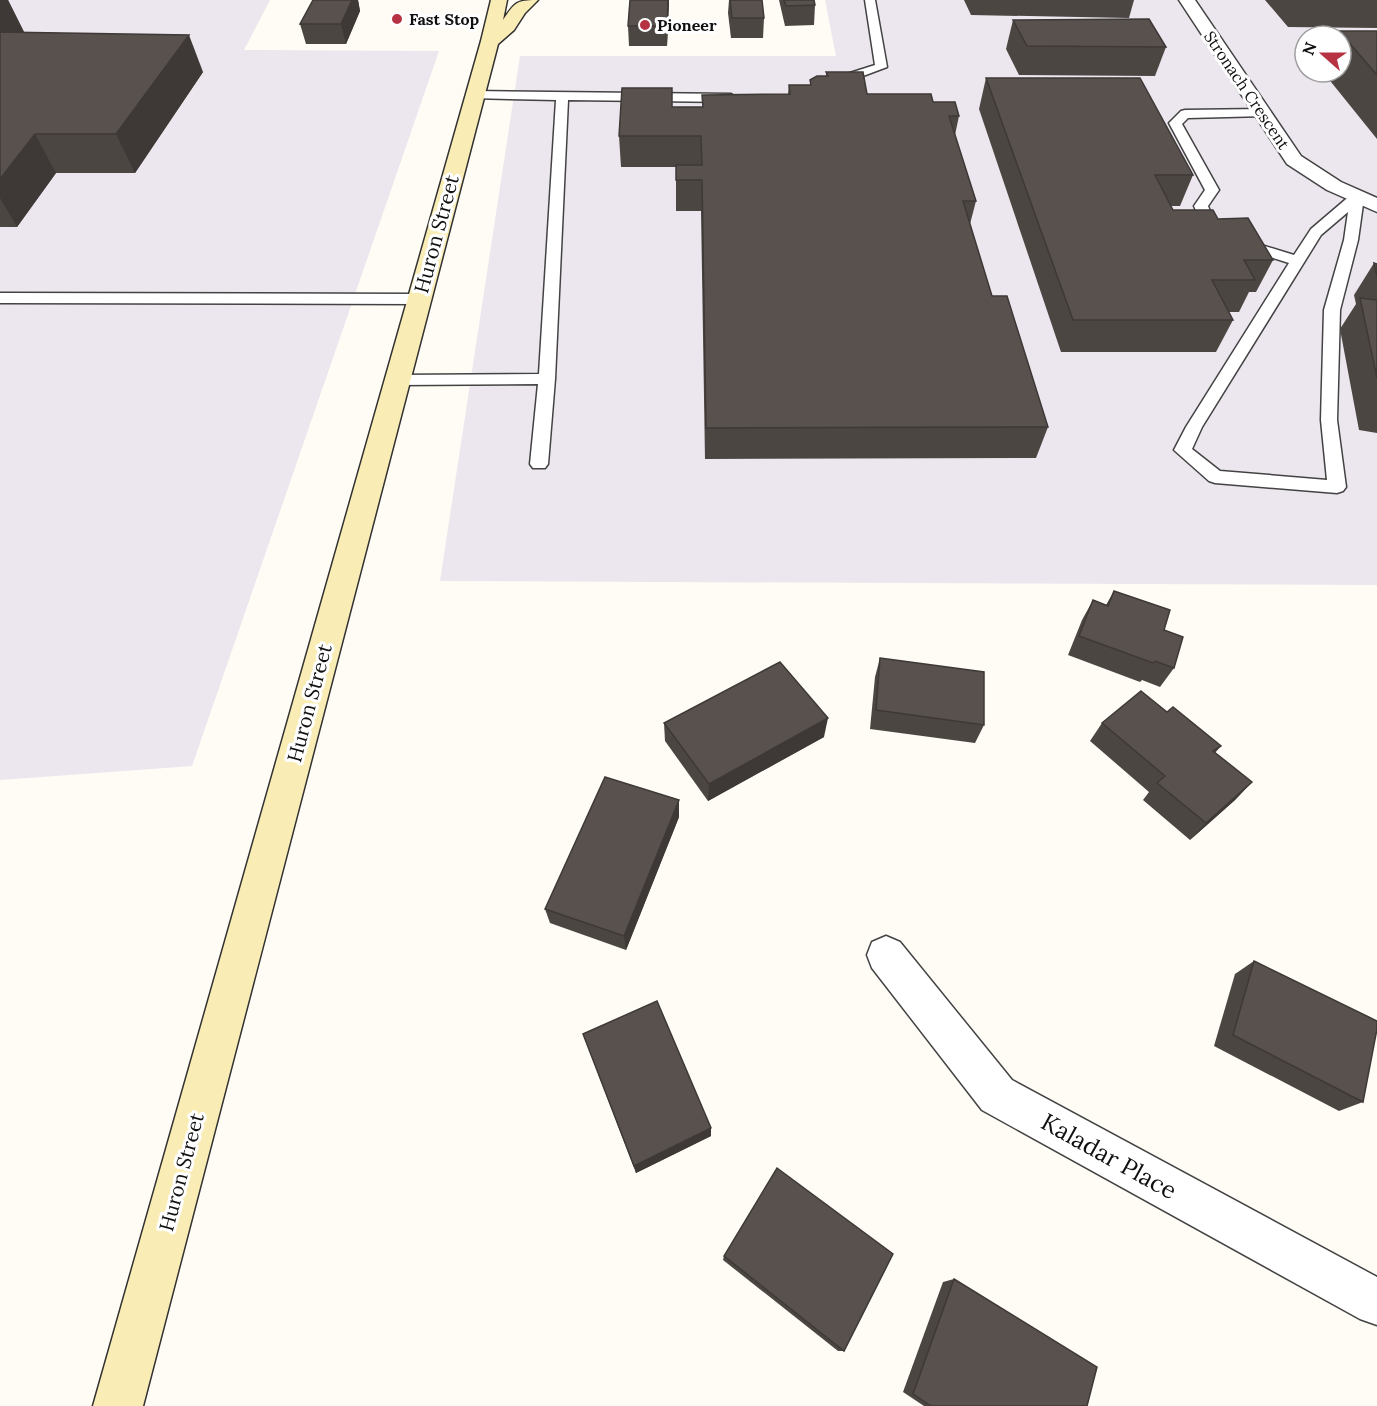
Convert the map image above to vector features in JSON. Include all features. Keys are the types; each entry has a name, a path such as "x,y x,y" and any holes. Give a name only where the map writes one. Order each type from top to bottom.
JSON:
{"main road":[{"name":"Huron Street","path":"117,1406 490,41 499,0"},
{"path":"490,41 508,26 518,10 530,0"}],"street":[{"name":"Stronach Crescent","path":"1187,0 1294,160 1334,186 1377,206"},
{"name":"Kaladar Place","path":"886,955 997,1095 1377,1302"}],"lane":[{"path":"827,85 881,67 870,0"},
{"path":"474,95 740,98"},
{"path":"539,464 547,379 562,96"},
{"path":"1262,113 1185,114 1175,123 1212,190 1201,206 1210,229 1234,241 1298,261"},
{"path":"1357,197 1351,240 1332,310 1329,420 1337,487 1215,477 1183,450 1194,427 1316,232 1357,197"},
{"path":"0,298 418,299"},
{"path":"397,380 547,379"}],"shaded area":[{"path":"0,0 270,0 244,50 439,51 192,766 0,780"},
{"path":"825,0 1377,0 1377,585 440,581 520,56 836,56"}],"building":[{"path":"313,0 352,0 341,24 300,24"},
{"path":"630,0 668,0 667,26 628,26"},
{"path":"730,0 762,0 764,18 732,18"},
{"path":"784,0 814,0 815,5 786,6"},
{"path":"1149,19 1166,47 1027,46 1013,20"},
{"path":"1353,31 1377,31 1377,75 1353,47"},
{"path":"0,32 189,35 116,134 35,134 0,179"},
{"path":"826,72 863,72 867,94 931,94 933,102 955,102 959,116 949,116 976,201 963,201 992,296 1007,296 1048,427 706,428 702,180 676,180 676,165 702,165 701,136 619,136 622,88 672,88 672,107 703,107 702,95 790,94 789,85 811,85 810,80 817,76 828,76"},
{"path":"986,78 1140,78 1193,175 1155,175 1173,210 1213,210 1218,219 1248,218 1273,260 1244,260 1255,280 1212,280 1233,320 1073,320"},
{"path":"1360,298 1377,300 1377,378"},
{"path":"1114,591 1170,610 1164,630 1183,637 1174,668 1155,661 1153,663 1079,636 1093,600 1108,606"},
{"path":"880,658 984,672 984,725 876,710"},
{"path":"780,662 828,718 709,784 664,723"},
{"path":"1141,691 1167,712 1173,707 1221,746 1213,751 1252,782 1206,823 1157,783 1165,776 1102,723"},
{"path":"605,777 679,800 624,936 545,909"},
{"path":"1254,961 1377,1021 1363,1102 1233,1035"},
{"path":"657,1001 711,1128 634,1166 583,1034"},
{"path":"777,1168 893,1254 844,1351 724,1256"},
{"path":"954,1279 1097,1367 1087,1406 931,1406 913,1394"}],"place":[{"name":"Fast Stop","path":"397,19"},
{"name":"Pioneer","path":"645,25"}]}
